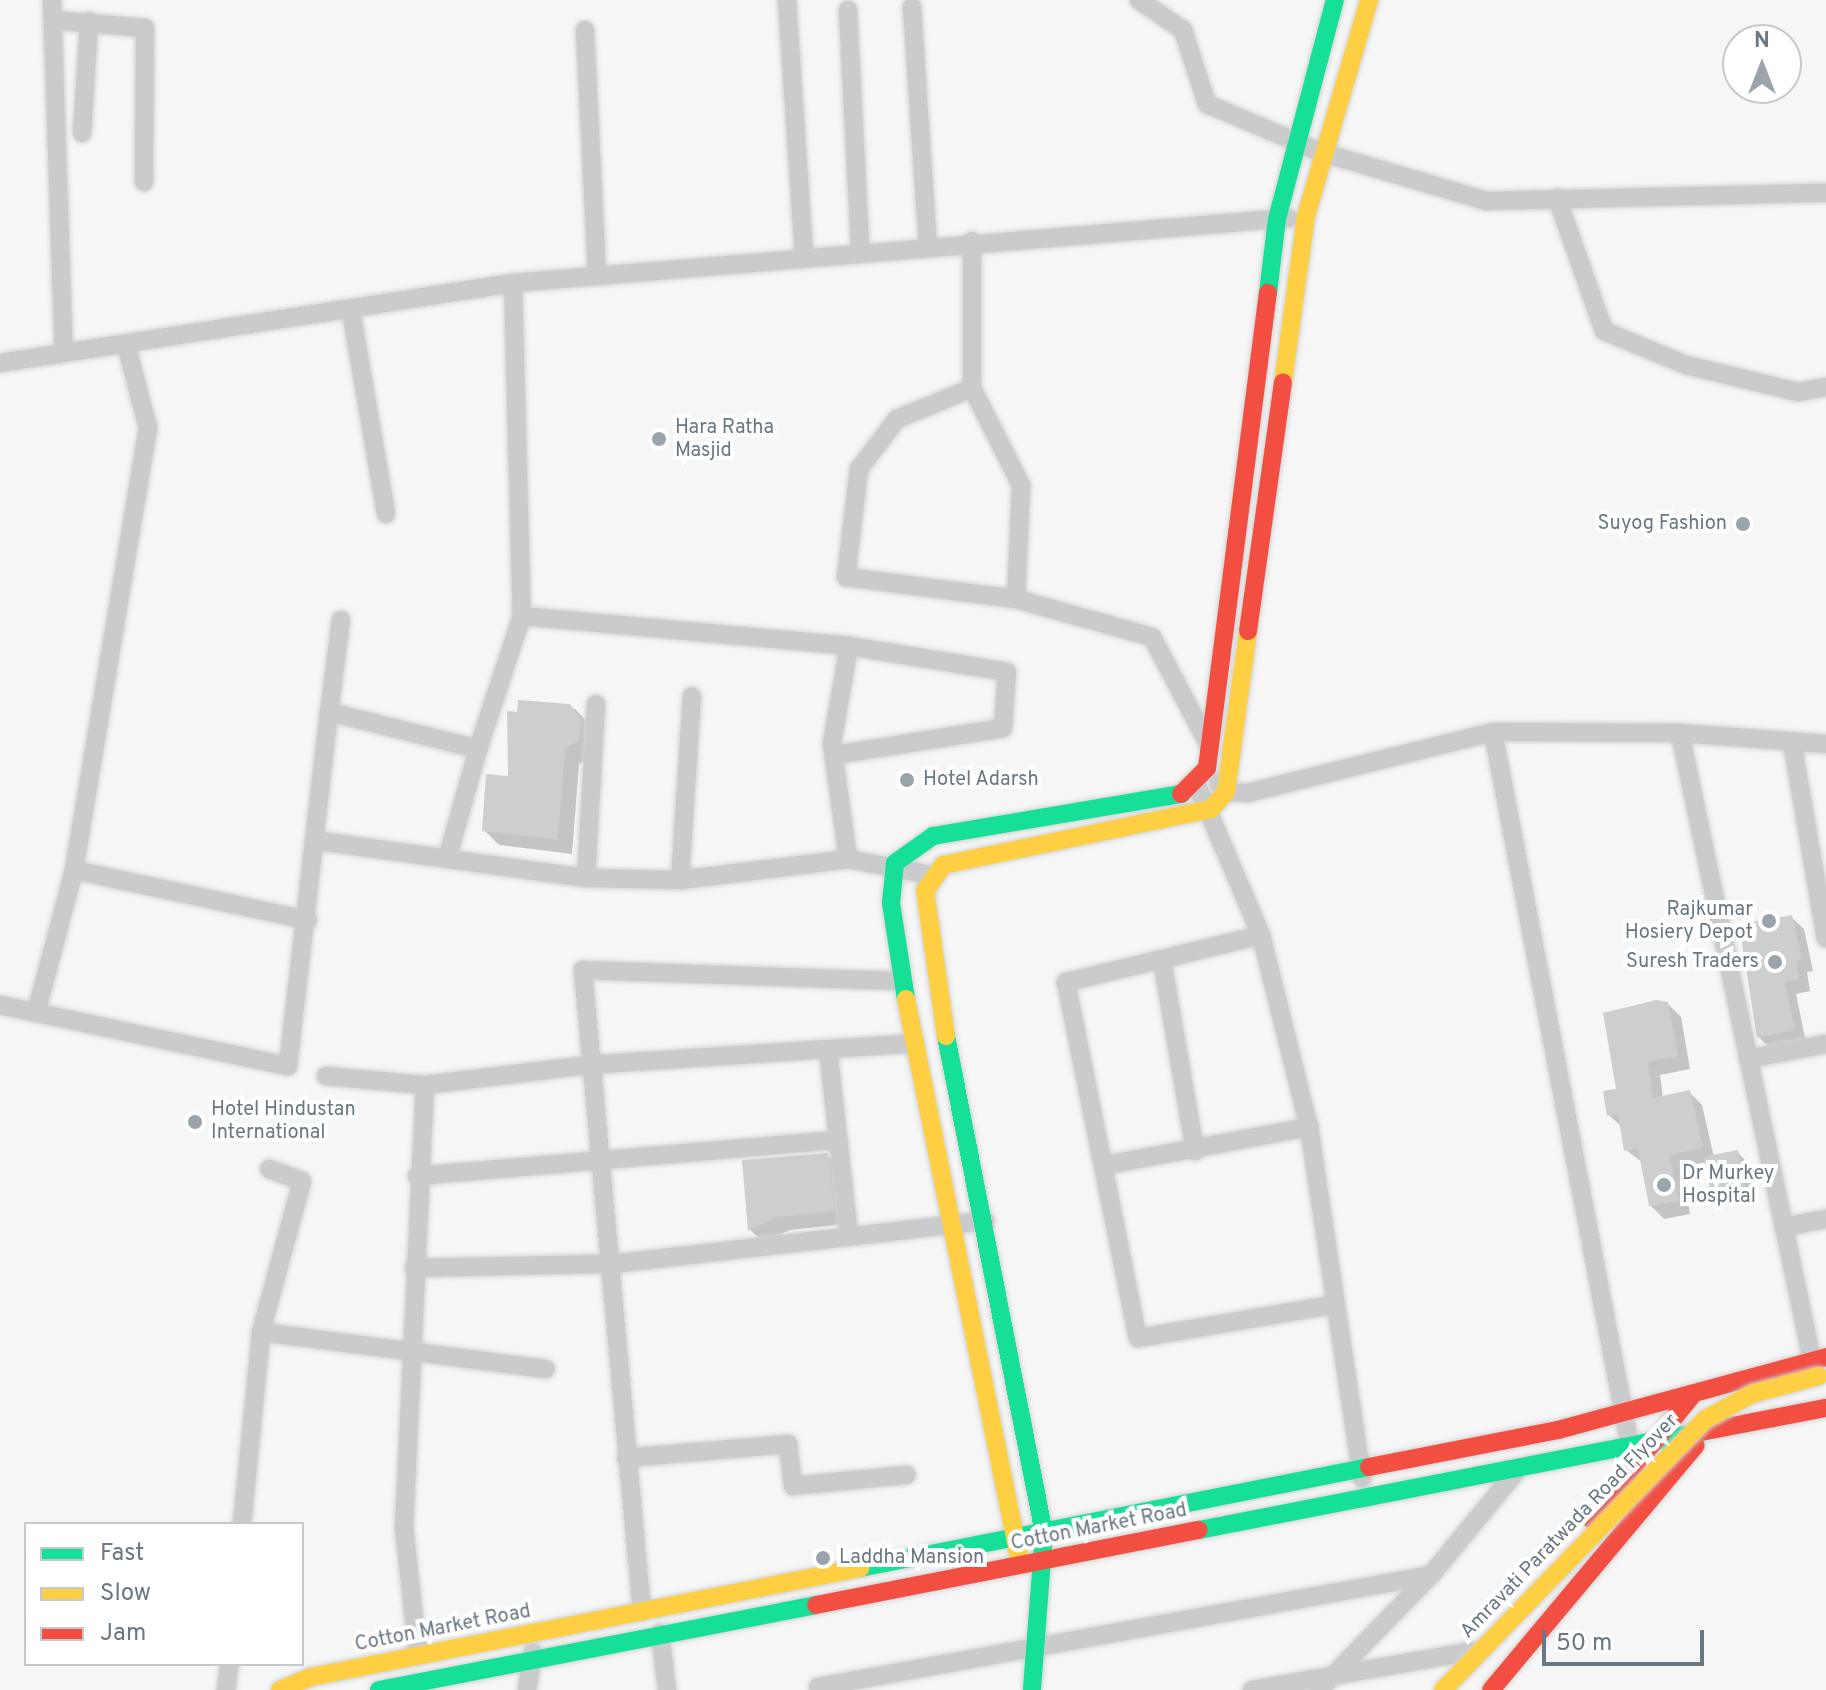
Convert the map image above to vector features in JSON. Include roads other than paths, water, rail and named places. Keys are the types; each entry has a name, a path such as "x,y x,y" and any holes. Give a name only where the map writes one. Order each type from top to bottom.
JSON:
{"street":[{"path":"52,0 64,353"},
{"path":"787,0 804,256"},
{"path":"1139,0 1183,30 1207,104 1320,152 1487,201 1826,193"},
{"path":"1042,1594 1022,1567 1014,1539 954,1224 902,981 891,903 895,863 933,836 1187,793 1197,785 1207,768 1277,219 1335,0"},
{"path":"1032,1690 1045,1562 1044,1533 986,1221 923,909 931,875 943,865 1211,809 1226,792 1306,216 1320,152 1369,0"},
{"path":"912,7 928,245"},
{"path":"848,10 860,251"},
{"path":"53,20 145,28 144,182"},
{"path":"82,133 89,21"},
{"path":"585,30 597,275"},
{"path":"1557,198 1604,331 1686,365 1798,392 1826,387"},
{"path":"0,363 351,311 513,283 972,241 1306,216"},
{"path":"972,241 972,388 1021,485 1016,599"},
{"path":"447,859 478,749 522,616 513,283"},
{"path":"351,311 386,514"},
{"path":"36,1013 74,870 148,428 126,344"},
{"path":"972,388 897,419 859,469 846,577 1016,599 1152,637 1210,746 1231,761"},
{"path":"522,616 849,646 1000,666 1011,680 1006,719 994,732 834,755"},
{"path":"0,1005 288,1066 319,841 329,712 341,620"},
{"path":"848,859 834,755 849,646"},
{"path":"680,880 692,696"},
{"path":"586,878 596,704"},
{"path":"329,712 478,749"},
{"path":"1207,768 1226,792 1247,793 1493,732 1680,733 1826,744"},
{"path":"1493,732 1629,1441"},
{"path":"1680,733 1784,1227 1822,1371"},
{"path":"1792,742 1826,938"},
{"path":"1197,785 1211,809 1261,935 1309,1127 1332,1305 1367,1497"},
{"path":"319,841 586,878 680,880 848,859 895,863 931,875"},
{"path":"74,870 308,920"},
{"path":"1261,935 1066,982 1106,1165 1138,1338 1332,1305"},
{"path":"1162,960 1195,1151"},
{"path":"642,1612 626,1458 612,1264 587,1065 583,970 902,981"},
{"path":"326,1076 425,1085 587,1065 915,1043"},
{"path":"1748,1059 1826,1044"},
{"path":"828,1049 849,1236"},
{"path":"418,1656 404,1528 417,1176 425,1085"},
{"path":"1106,1165 1195,1151 1309,1127"},
{"path":"417,1176 600,1166 838,1140"},
{"path":"242,1522 261,1332 302,1181 269,1169"},
{"path":"1784,1227 1826,1219"},
{"path":"414,1268 612,1264 986,1221"},
{"path":"261,1332 412,1356 546,1369"},
{"name":"Cotton Market Road","path":"280,1690 418,1656 1558,1430 1742,1381 1822,1371"},
{"name":"Amravati Paratwada Road Flyover","path":"1443,1690 1706,1419 1752,1394 1822,1371"},
{"name":"Amravati Paratwada Road Flyover","path":"1471,1690 1701,1450 1749,1414 1822,1371"},
{"path":"1491,1690 1709,1427 1742,1381"},
{"path":"1434,1690 1473,1651 1664,1434 1691,1397"},
{"name":"Cotton Market Road","path":"379,1690 660,1633 1022,1567 1520,1467 1664,1434 1826,1408"},
{"path":"626,1458 788,1444 793,1486 906,1475"},
{"path":"1319,1690 1431,1575 1520,1467"},
{"path":"818,1687 1431,1575"},
{"path":"527,1690 536,1633"},
{"path":"660,1633 667,1690"},
{"path":"1252,1690 1473,1651"},
{"path":"226,1690 229,1666"}],"place":[{"name":"Hara Ratha Masjid","path":"659,439"},
{"name":"Suyog Fashion","path":"1743,524"},
{"name":"Hotel Adarsh","path":"907,780"},
{"name":"Rajkumar Hosiery Depot","path":"1769,921"},
{"name":"Suresh Traders","path":"1775,962"},
{"name":"Hotel Hindustan International","path":"195,1122"},
{"name":"Dr Murkey Hospital","path":"1664,1185"},
{"name":"Laddha Mansion","path":"823,1558"}]}
